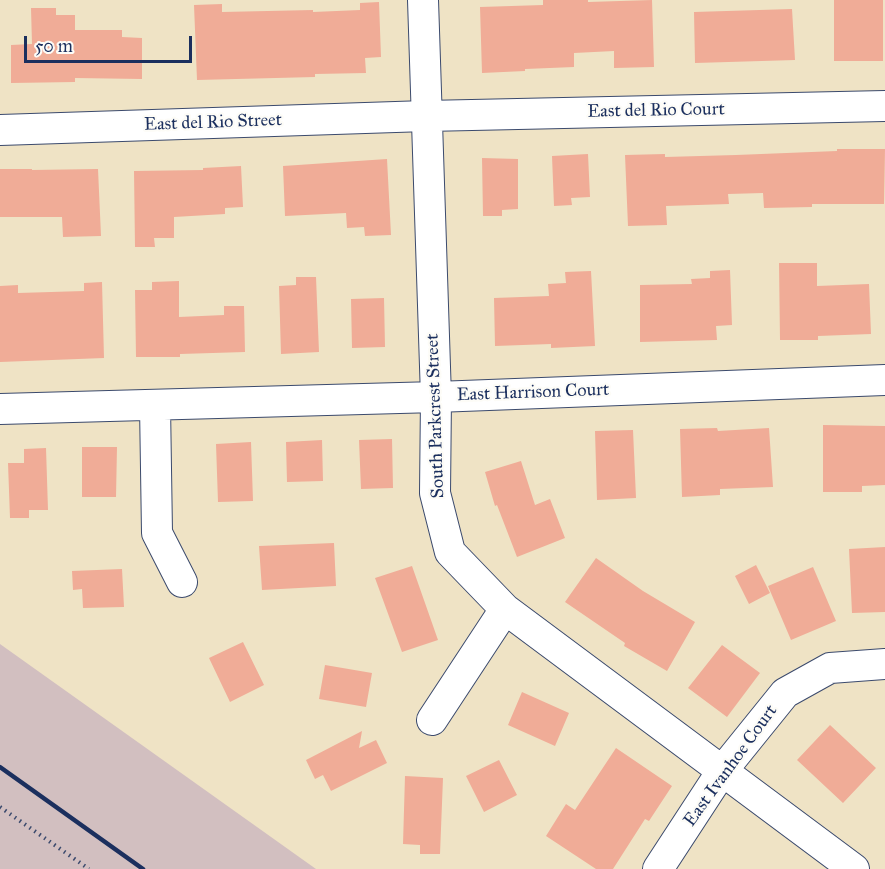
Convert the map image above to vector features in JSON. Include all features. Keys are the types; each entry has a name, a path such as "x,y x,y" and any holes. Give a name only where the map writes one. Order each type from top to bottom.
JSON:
{"street":[{"name":"South Parkcrest Street","path":"423,0 436,397 435,493 450,552 505,609 854,869"},
{"name":"East del Rio Court","path":"426,116 885,106"},
{"name":"East del Rio Street","path":"0,130 426,116"},
{"name":"East Harrison Court","path":"0,409 436,397 885,380"},
{"path":"154,405 157,533 182,582"},
{"path":"432,720 505,609"},
{"name":"East Ivanhoe Court","path":"658,869 722,771 785,693 830,668 885,664"}],"path":[{"path":"0,807 89,869"}],"shaded area":[{"path":"0,644 316,869 0,869"}],"building":[{"path":"543,0 588,0 588,2 652,0 654,67 614,68 614,51 574,53 574,67 482,73 480,7 543,5"},
{"path":"834,0 883,0 883,61 834,61"},
{"path":"379,2 381,57 365,58 366,73 315,74 315,77 197,80 194,5 222,4 222,12 313,10 313,12 360,10 360,3"},
{"path":"31,8 56,8 56,15 75,15 75,30 122,30 122,37 142,38 142,79 75,78 75,82 11,83 11,45 32,44"},
{"path":"792,9 795,60 695,63 694,12"},
{"path":"837,149 885,149 884,204 812,204 812,207 764,208 763,193 728,194 729,204 666,206 667,225 628,226 625,155 665,154 665,157 736,155 837,151"},
{"path":"588,154 590,197 571,198 572,205 554,206 552,156"},
{"path":"482,158 518,159 518,209 502,210 502,216 483,216"},
{"path":"387,159 391,235 365,236 364,227 347,228 346,213 285,216 283,166"},
{"path":"241,166 243,207 225,208 225,214 174,217 174,238 154,238 155,247 135,247 134,171 203,170 203,168"},
{"path":"0,169 98,169 101,236 63,237 62,217 0,217"},
{"path":"779,263 817,263 817,286 869,284 871,334 818,336 818,340 780,340"},
{"path":"730,270 732,325 716,326 717,340 640,342 640,285 692,284 691,279 710,278 710,271"},
{"path":"591,271 595,346 551,348 551,344 495,346 494,298 549,296 548,284 566,283 565,272"},
{"path":"296,277 316,277 319,352 281,354 279,286 296,285"},
{"path":"179,281 179,317 224,315 224,306 244,306 245,352 180,354 180,357 136,357 135,290 152,290 152,282"},
{"path":"102,282 104,358 0,362 0,286 18,285 18,293 84,291 84,283"},
{"path":"384,298 385,347 352,348 351,299"},
{"path":"823,425 885,426 885,485 862,486 862,492 823,492"},
{"path":"717,428 718,431 769,428 773,487 720,489 720,495 682,497 680,429"},
{"path":"633,430 636,498 597,500 595,431"},
{"path":"392,439 393,488 361,489 359,440"},
{"path":"322,440 323,481 287,482 286,442"},
{"path":"251,442 253,501 218,502 216,444"},
{"path":"82,447 117,447 116,497 82,497"},
{"path":"46,448 48,510 29,510 29,518 10,518 8,463 24,463 24,449"},
{"path":"521,461 535,505 550,499 565,538 517,557 497,505 495,506 485,472"},
{"path":"334,543 336,586 262,590 259,546"},
{"path":"885,547 885,612 852,613 849,549"},
{"path":"596,558 643,591 695,622 667,671 624,646 625,643 565,602"},
{"path":"756,565 770,593 749,604 735,576"},
{"path":"412,566 438,640 402,652 375,578"},
{"path":"813,567 836,621 791,640 768,586"},
{"path":"122,569 124,607 83,608 82,589 73,590 72,571"},
{"path":"243,642 264,685 230,702 209,658"},
{"path":"722,645 760,673 727,717 688,688"},
{"path":"325,665 372,673 366,707 319,699"},
{"path":"522,692 569,713 555,746 508,725"},
{"path":"830,725 876,768 843,803 797,760"},
{"path":"362,731 359,748 376,740 387,763 331,791 323,775 315,779 306,760"},
{"path":"616,748 672,786 649,821 645,819 613,869 596,869 546,836 566,804 575,810"},
{"path":"499,760 517,795 484,812 466,776"},
{"path":"405,776 443,778 440,854 420,854 420,845 403,844"}],"railway":[{"path":"0,767 143,869"}]}
